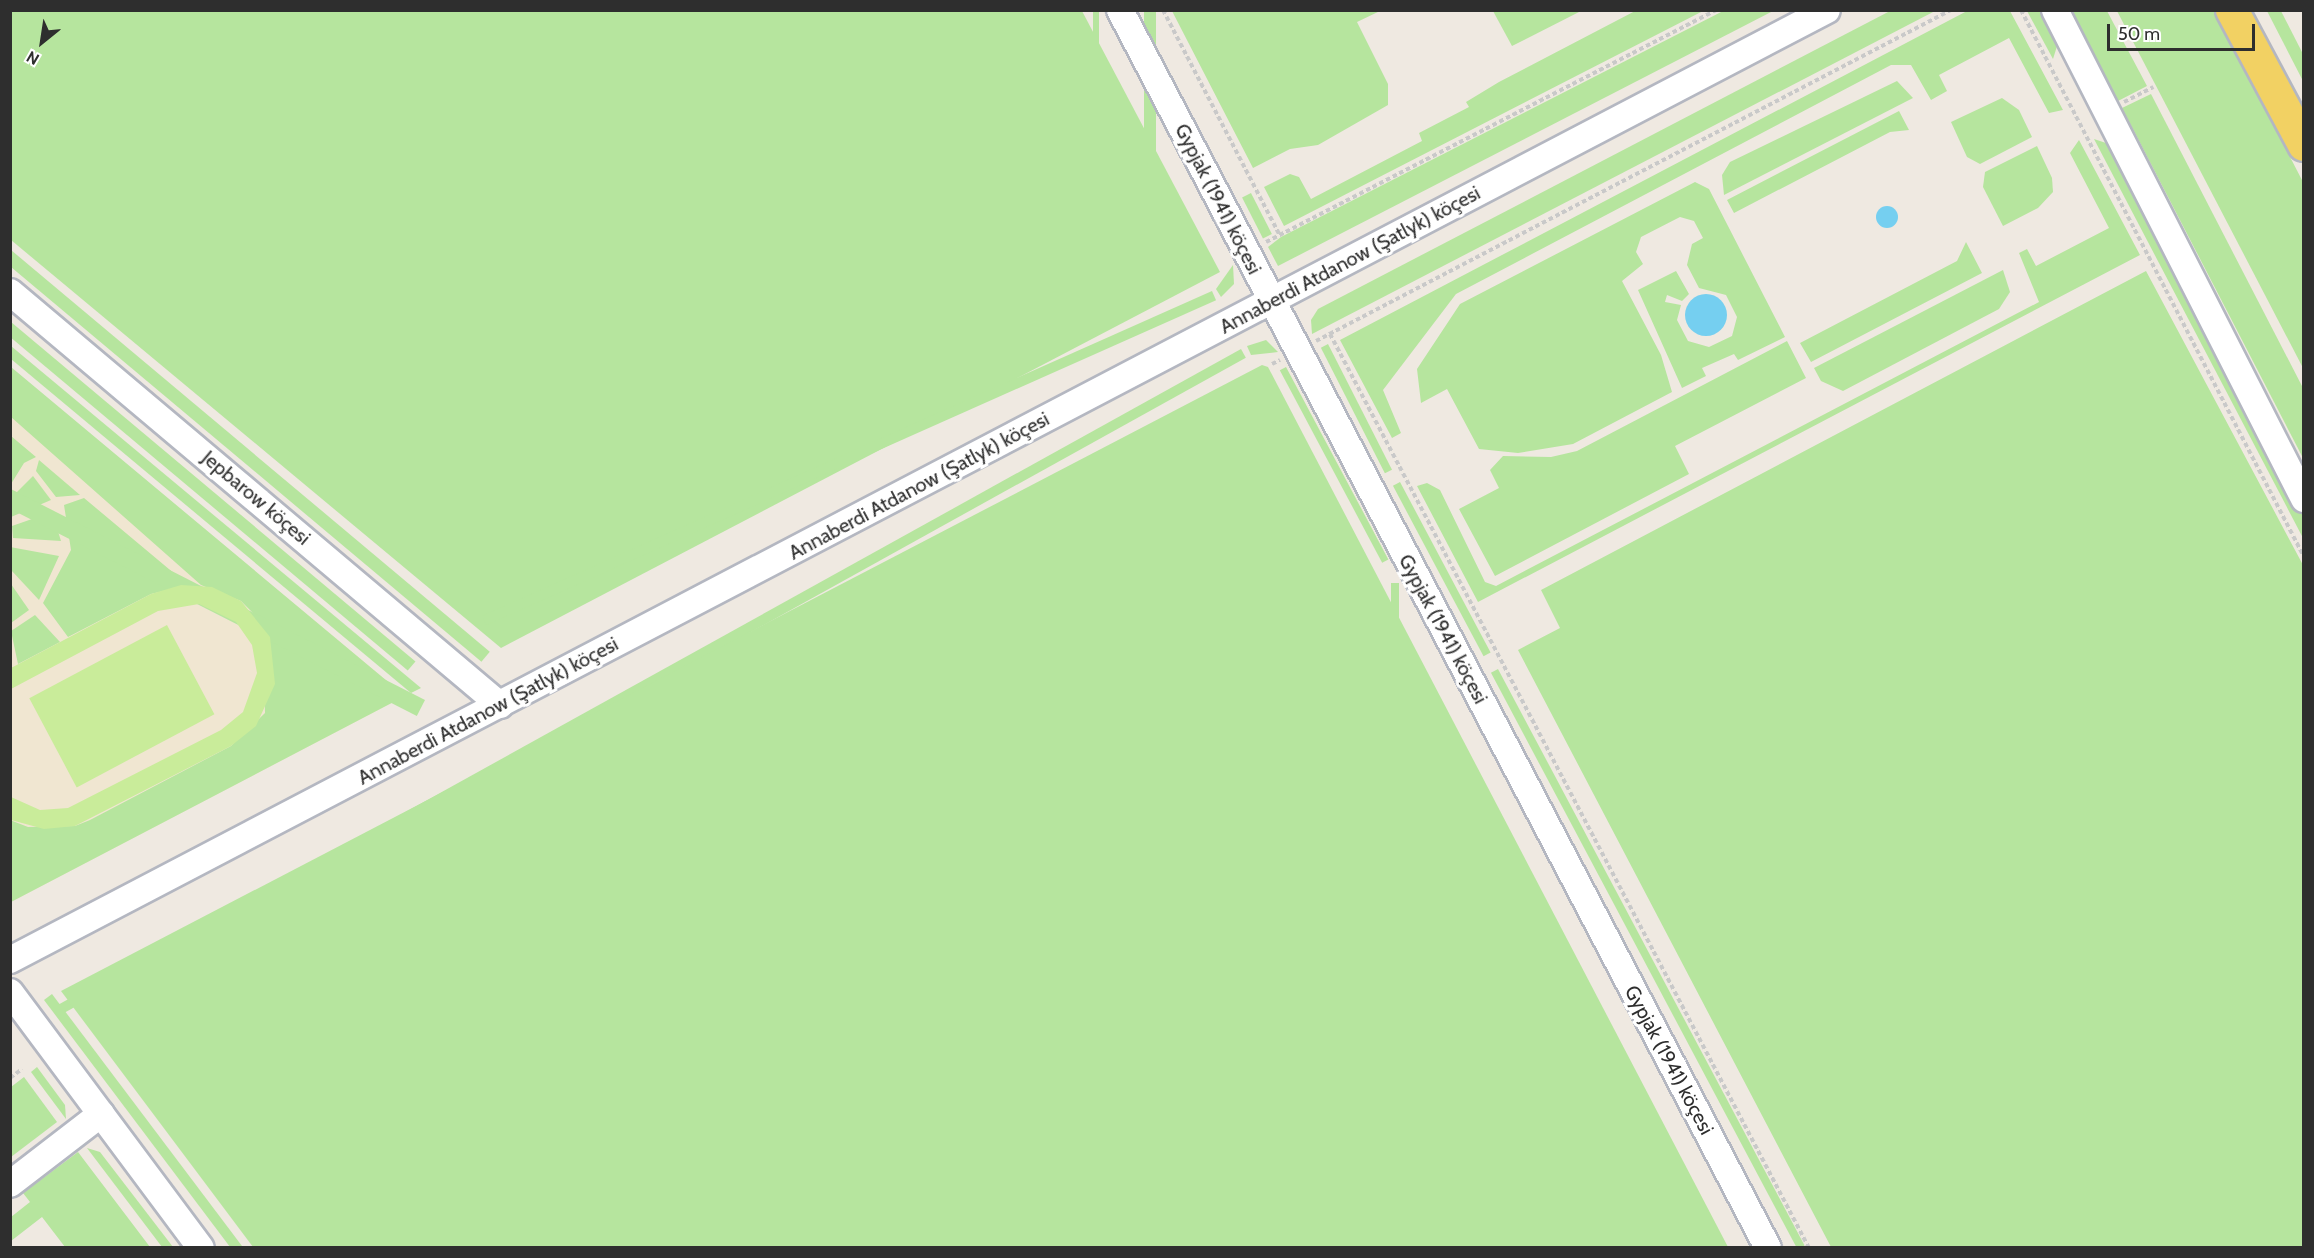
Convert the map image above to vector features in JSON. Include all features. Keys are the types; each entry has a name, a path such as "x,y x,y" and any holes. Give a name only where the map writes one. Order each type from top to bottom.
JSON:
{"main road":[{"path":"2232,10 2304,145"}],"street":[{"name":"Gypjak (1941) köçesi","path":"1120,10 1768,1248"},
{"name":"Annaberdi Atdanow (Şatlyk) köçesi","path":"10,960 1827,10"},
{"path":"2055,10 2304,499"},
{"name":"Jepbarow köçesi","path":"10,292 500,705"},
{"path":"10,992 201,1248"},
{"path":"10,1184 101,1114"}],"path":[{"path":"1163,10 1279,234"},
{"path":"1266,243 1279,234 1716,10"},
{"path":"1316,342 1952,10"},
{"path":"2020,10 2304,557"},
{"path":"2107,111 2153,87"},
{"path":"1330,334 1809,1248"},
{"path":"10,1078 22,1069"}],"shaded area":[{"path":"10,367 405,696 11,902 10,902"}],"green space":[{"path":"1637,10 1703,11 1284,226 1264,187 1290,174 1299,177 1311,199 1422,141 1419,133 1469,107 1466,102 1499,82"},
{"path":"1725,10 1773,11 1278,266 1268,247 1281,237"},
{"path":"10,11 1082,11 1220,272 501,648 11,240"},
{"path":"1093,11 1099,11 1099,291 1093,291"},
{"path":"1144,11 1156,11 1156,202 1144,202"},
{"path":"1172,11 1380,11 1357,22 1388,84 1388,105 1318,145 1290,149 1253,168"},
{"path":"1493,11 1581,11 1512,46"},
{"path":"1890,11 1935,11 1312,334 1311,320 1318,309"},
{"path":"1967,11 2010,11 2063,110 2049,113 2009,38 1939,75 1947,91 1931,100 1911,65 1891,65 1456,294 1383,390 1401,433 1392,438 1340,340"},
{"path":"2027,11 2042,11 2058,43 2053,59"},
{"path":"2071,11 2107,11 2147,86 2118,101"},
{"path":"2117,11 2214,11 2303,182 2303,368"},
{"path":"2267,11 2281,11 2303,54 2303,81"},
{"path":"1897,81 1913,98 1724,195 1722,175 1730,162"},
{"path":"2151,94 2303,388 2303,458 2122,108"},
{"path":"2002,98 2019,110 2032,137 1980,164 1967,157 1951,122"},
{"path":"1899,111 1909,130 1890,132 1734,213 1727,200"},
{"path":"2094,139 2109,144 2118,156 2303,514 2303,538"},
{"path":"2079,140 2140,255 1478,602 1417,486 1427,483 1440,490 1485,582 1496,586 2039,302 2019,253 2027,249 2036,266 2109,228 2070,153"},
{"path":"2037,146 2052,178 2053,192 2038,208 2003,226 1983,187 1985,172"},
{"path":"1695,182 1709,189 1785,337 1738,360 1734,354 1702,368 1706,376 1682,388 1638,290 1676,271 1689,294 1682,301 1667,295 1665,302 1681,305 1677,320 1688,341 1709,347 1732,336 1737,317 1726,295 1699,288 1687,265 1692,244 1703,238 1694,221 1680,217 1641,237 1636,252 1643,264 1622,281 1661,355 1672,392 1573,444 1518,453 1479,449 1447,389 1421,403 1417,369 1460,304"},
{"path":"1251,193 1272,234 1263,239 1242,198"},
{"path":"1966,242 1982,273 1811,362 1800,343 1957,261"},
{"path":"11,250 490,652 481,662 10,266"},
{"path":"1233,265 1234,284 1221,297 1216,289"},
{"path":"2003,270 2010,292 1999,309 1843,391 1821,381 1814,368"},
{"path":"2146,271 2303,565 2303,1247 1831,1247 1518,650 1560,628 1541,590"},
{"path":"1212,291 1216,300 486,625 482,616"},
{"path":"11,322 415,661 408,671 10,337"},
{"path":"1266,340 1278,352 1251,355 1247,346"},
{"path":"1787,341 1806,378 1675,446 1689,474 1495,576 1459,509 1499,488 1490,470 1503,456 1551,457 1577,451"},
{"path":"1328,344 1392,470 1385,473 1321,348"},
{"path":"10,346 421,688 411,693 11,359"},
{"path":"1241,349 1246,358 59,1016 54,1007"},
{"path":"1262,365 1268,367 1728,1247 253,1247 61,991"},
{"path":"11,367 405,696 11,902 10,820 28,827 75,826 90,820 231,746 265,713 263,623 241,601 201,585 11,417"},
{"path":"1286,367 1388,559 1382,563 1280,370"},
{"path":"11,436 36,457 24,463 11,484"},
{"path":"39,460 80,495 56,497 36,471"},
{"path":"33,476 51,500 11,517 11,498"},
{"path":"1400,482 1491,652 1484,656 1393,486"},
{"path":"10,489 425,700 417,716 10,509"},
{"path":"84,498 188,585 151,594 68,637 43,603 71,550 64,505"},
{"path":"52,512 61,541 13,538 12,526"},
{"path":"10,547 59,556 39,600 11,570"},
{"path":"1391,583 1399,583 1399,1248 1391,1248"},
{"path":"11,584 29,610 10,623"},
{"path":"181,585 212,587 241,601 270,637 275,684 256,726 231,746 75,826 44,829 11,820 11,797 40,810 68,808 221,730 243,712 257,673 252,645 236,622 199,604 158,611 11,689 11,668 151,594"},
{"path":"35,615 60,642 18,664 11,631"},
{"path":"167,625 214,714 77,787 29,698"},
{"path":"1498,669 1805,1246 1797,1248 1491,673"},
{"path":"52,994 242,1246 231,1248 44,1000"},
{"path":"37,1067 65,1105 66,1119 31,1072"},
{"path":"24,1077 57,1122 11,1157 11,1087"},
{"path":"87,1148 100,1152 173,1247 162,1247"},
{"path":"78,1152 150,1247 65,1247 42,1217 11,1241 11,1217 30,1202 23,1193"}],"water":[{"path":"1887,206 1895,209 1898,217 1895,225 1887,228 1879,225 1876,217 1879,209"},
{"path":"1706,294 1721,300 1727,315 1721,330 1706,336 1691,330 1685,315 1691,300"}]}
